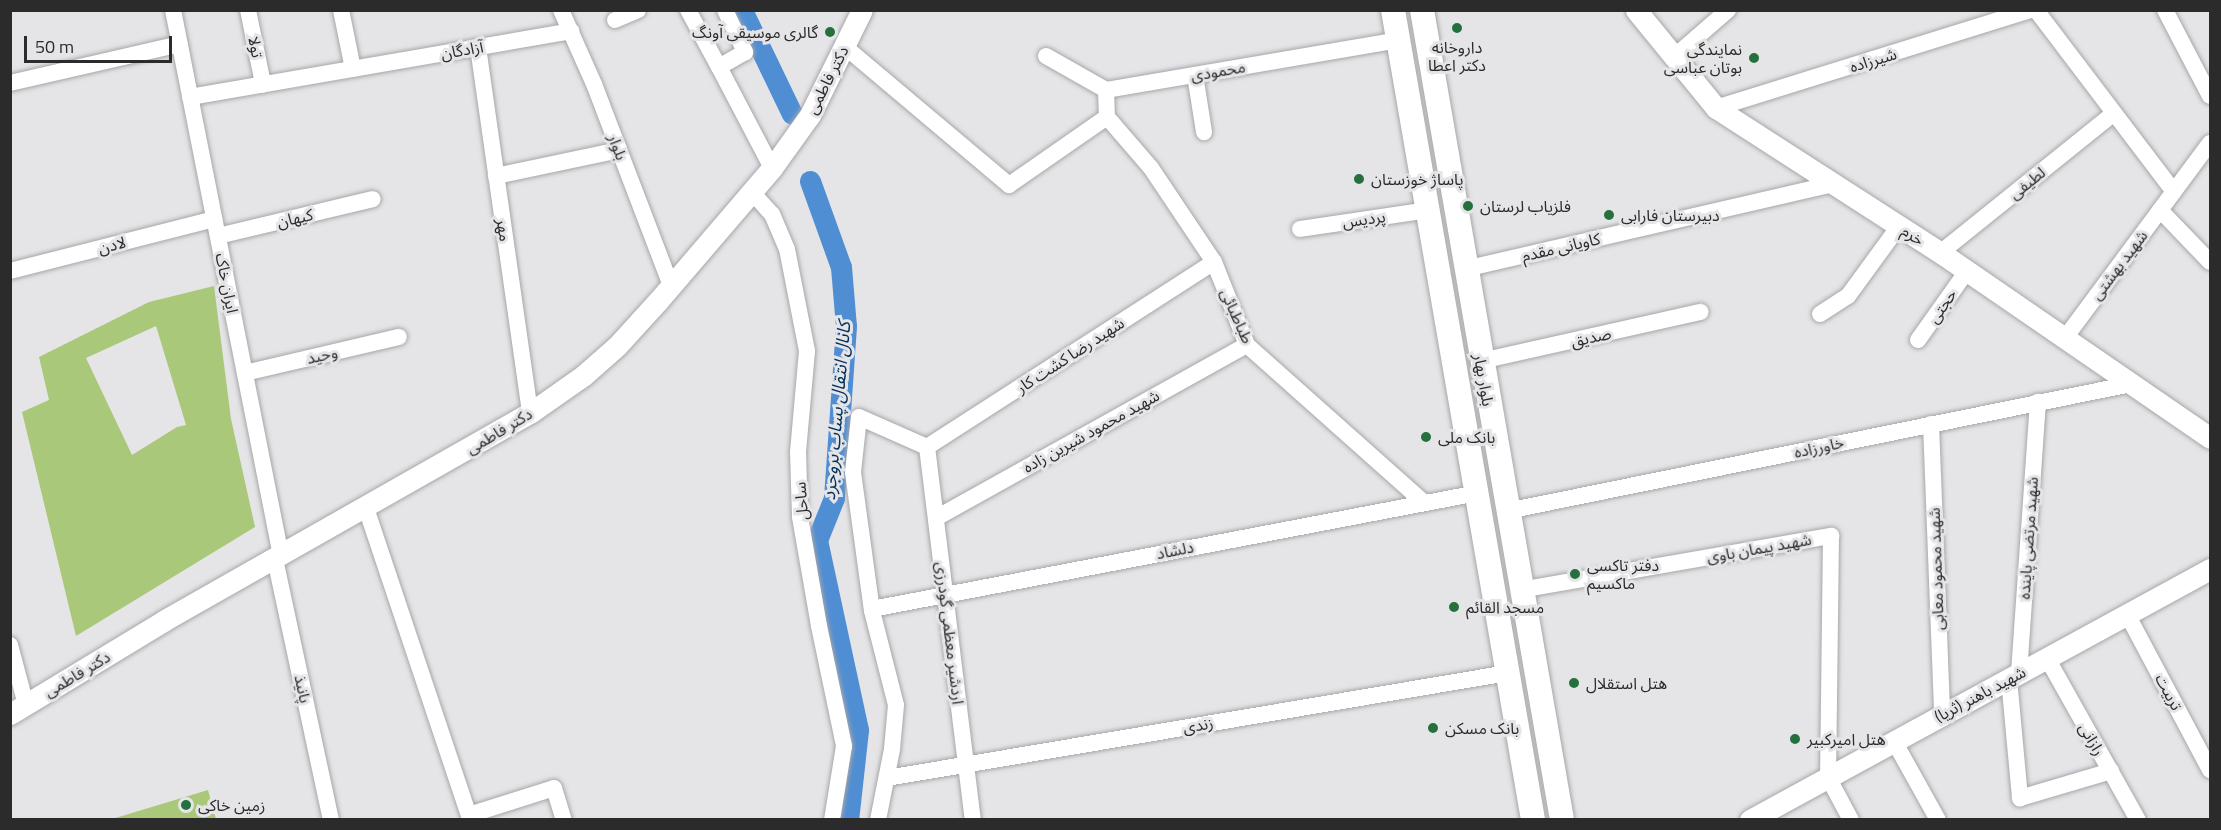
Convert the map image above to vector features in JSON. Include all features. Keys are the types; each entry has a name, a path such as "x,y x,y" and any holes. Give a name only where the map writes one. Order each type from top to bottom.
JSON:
{"main road":[{"name":"بلوار بهار","path":"1393,10 1533,819"},
{"name":"بلوار بهار","path":"1422,10 1520,590 1562,819"}],"street":[{"name":"ایران خاک","path":"173,10 245,373 278,558"},
{"name":"تولا","path":"248,10 263,84"},
{"path":"341,10 353,69"},
{"name":"بلوار","path":"561,10 619,150 671,286"},
{"path":"615,20 638,10"},
{"path":"688,10 772,168"},
{"path":"719,67 745,52 725,10"},
{"name":"دکتر فاطمی","path":"18,709 165,620 278,558 530,413 584,375 617,346 772,168 810,115 862,10"},
{"name":"خرم","path":"1636,10 1716,108 1940,253 2211,438"},
{"path":"1674,57 1728,10"},
{"name":"شیرزاده","path":"1716,108 2030,10"},
{"path":"2036,10 2174,192"},
{"path":"2165,10 2211,96"},
{"name":"آزادگان","path":"190,97 571,31"},
{"name":"محمودی","path":"1106,90 1398,40"},
{"path":"10,83 180,44"},
{"path":"844,46 1009,185 1107,117 1106,90 1046,57"},
{"name":"مهر","path":"478,47 530,413"},
{"path":"1195,75 1204,132"},
{"name":"لطیفی","path":"1940,253 2114,113"},
{"name":"طباطبائی","path":"1107,117 1151,168 1214,262 1247,345 1423,502"},
{"name":"شهید بهشتی","path":"2065,338 2211,143"},
{"path":"496,176 619,150"},
{"name":"کاویانی مقدم","path":"1465,269 1833,184"},
{"name":"ساحل","path":"752,190 772,214 787,249 807,351 798,452 800,517 819,626 844,746 832,819"},
{"name":"کیهان","path":"218,236 373,199"},
{"name":"پردیس","path":"1300,229 1428,210"},
{"path":"2160,210 2211,262"},
{"name":"لادن","path":"10,271 214,219"},
{"path":"1820,314 1848,296 1899,226"},
{"name":"شهید رضا کشت کار","path":"927,447 1214,262"},
{"name":"حجتی","path":"1918,340 1967,271"},
{"name":"صدیق","path":"1481,361 1701,312"},
{"name":"وحید","path":"245,373 399,337"},
{"name":"شهید محمود شیرین زاده","path":"936,518 1247,345"},
{"name":"خاورزاده","path":"1507,511 2131,384"},
{"name":"شهید مرتضی پاینده","path":"2038,402 2014,676 2020,798 2111,771"},
{"path":"878,819 887,778 896,705 872,609 853,472 859,417 927,447"},
{"name":"شهید محمود معابی","path":"1931,424 1942,715"},
{"name":"اردشیر معظمی گودرزی","path":"927,447 973,819"},
{"name":"دلشاد","path":"872,609 1478,493"},
{"path":"366,508 469,815 554,788 564,819"},
{"name":"شهید پیمان باوی","path":"1520,590 1831,536 1828,777"},
{"name":"پانیذ","path":"278,558 331,819"},
{"name":"شهید باهنر (ثریا)","path":"1750,819 2127,614 2209,575"},
{"name":"تربیت","path":"2127,614 2211,770"},
{"path":"10,645 18,709"},
{"name":"رازانی","path":"2047,658 2138,819"},
{"name":"زندی","path":"887,778 1508,673"},
{"path":"1894,741 1938,819"},
{"path":"1828,777 1851,819"}],"green space":[{"path":"214,286 231,419 255,527 76,636 22,412 49,400 39,357 149,302","holes":["156,326 186,425 177,427 132,455 86,358"]},
{"name":"زمین خاکی","path":"208,790 216,819 112,819"}],"waterway":[{"path":"742,10 792,114"},
{"name":"کانال انتقال پساب بروجرد","path":"810,181 841,267 846,326 834,498 817,540 858,730 848,820"}],"place":[{"name":"داروخانه دکتر اعطا","path":"1457,28"},
{"name":"گالری موسیقی آونگ","path":"830,32"},
{"name":"نمایندگی بوتان عباسی","path":"1754,58"},
{"name":"پاساژ خوزستان","path":"1359,179"},
{"name":"فلزیاب لرستان","path":"1468,206"},
{"name":"دبیرستان فارابی","path":"1609,215"},
{"name":"بانک ملی","path":"1426,437"},
{"name":"دفتر تاکسی ماکسیم","path":"1575,574"},
{"name":"مسجد القائم","path":"1454,607"},
{"name":"هتل استقلال","path":"1574,683"},
{"name":"بانک مسکن","path":"1433,728"},
{"name":"هتل امیرکبیر","path":"1795,739"},
{"name":"زمین خاکی","path":"186,805"}]}
